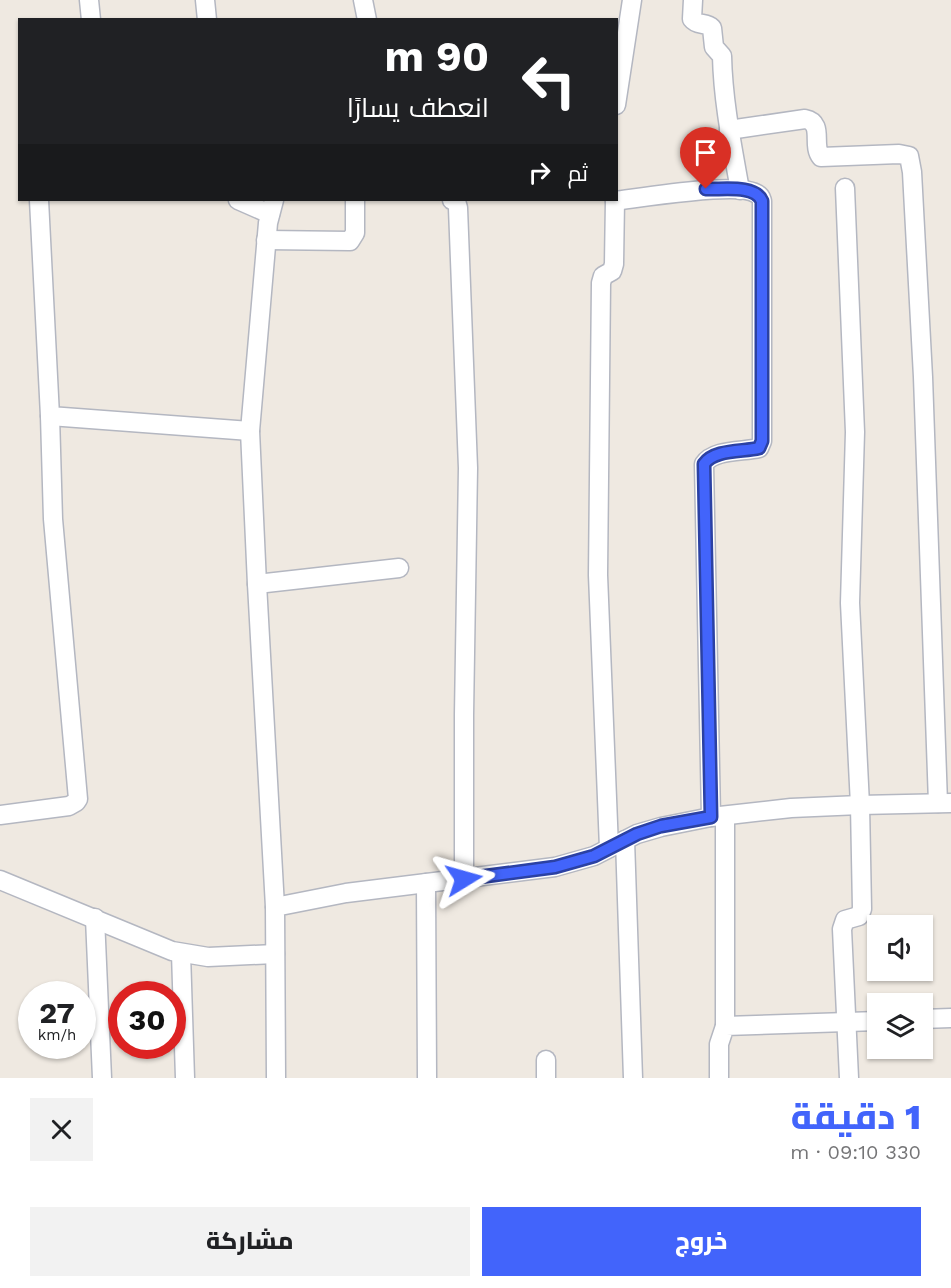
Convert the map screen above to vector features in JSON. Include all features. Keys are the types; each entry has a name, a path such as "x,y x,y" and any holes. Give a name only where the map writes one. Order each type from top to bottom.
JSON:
{"street":[{"path":"89,0 91,18"},
{"path":"205,0 207,18"},
{"path":"363,0 367,18"},
{"path":"618,92 632,0"},
{"path":"693,0 692,20 697,24 711,26 714,31 714,47 722,56 723,90 740,190"},
{"path":"275,907 346,893 555,867 594,856 661,826 718,817 791,808 944,803 912,172 909,156 899,154 821,157 818,154 816,125 812,120 805,119 729,130"},
{"path":"845,188 855,432 850,603 860,805 862,909 859,916 845,920 842,929 849,1078"},
{"path":"618,200 706,189 740,190 757,194 762,201 763,438 759,448 714,456 706,460 704,464 725,1026 719,1044 719,1078"},
{"path":"0,815 69,806 78,799 53,519 39,201"},
{"path":"243,201 272,207 266,240 250,432 275,907 276,1078"},
{"path":"266,240 350,241 355,233 355,201"},
{"path":"456,201 468,468 464,879"},
{"path":"609,848 598,575 601,283 603,276 612,271 614,264 615,201"},
{"path":"50,416 250,432"},
{"path":"257,584 399,568"},
{"path":"626,840 633,1078"},
{"path":"0,880 156,945 181,953 228,958 275,954"},
{"path":"426,883 427,1077"},
{"path":"95,918 102,1078"},
{"path":"181,953 185,1078"},
{"path":"933,1019 951,1018"},
{"path":"725,1026 867,1021"},
{"path":"546,1060 546,1078"}],"route":[{"path":"464,879 555,867 594,856 637,834 661,826 711,817 704,464 706,460 714,456 759,448 762,441 762,201 754,192 706,189"}]}
